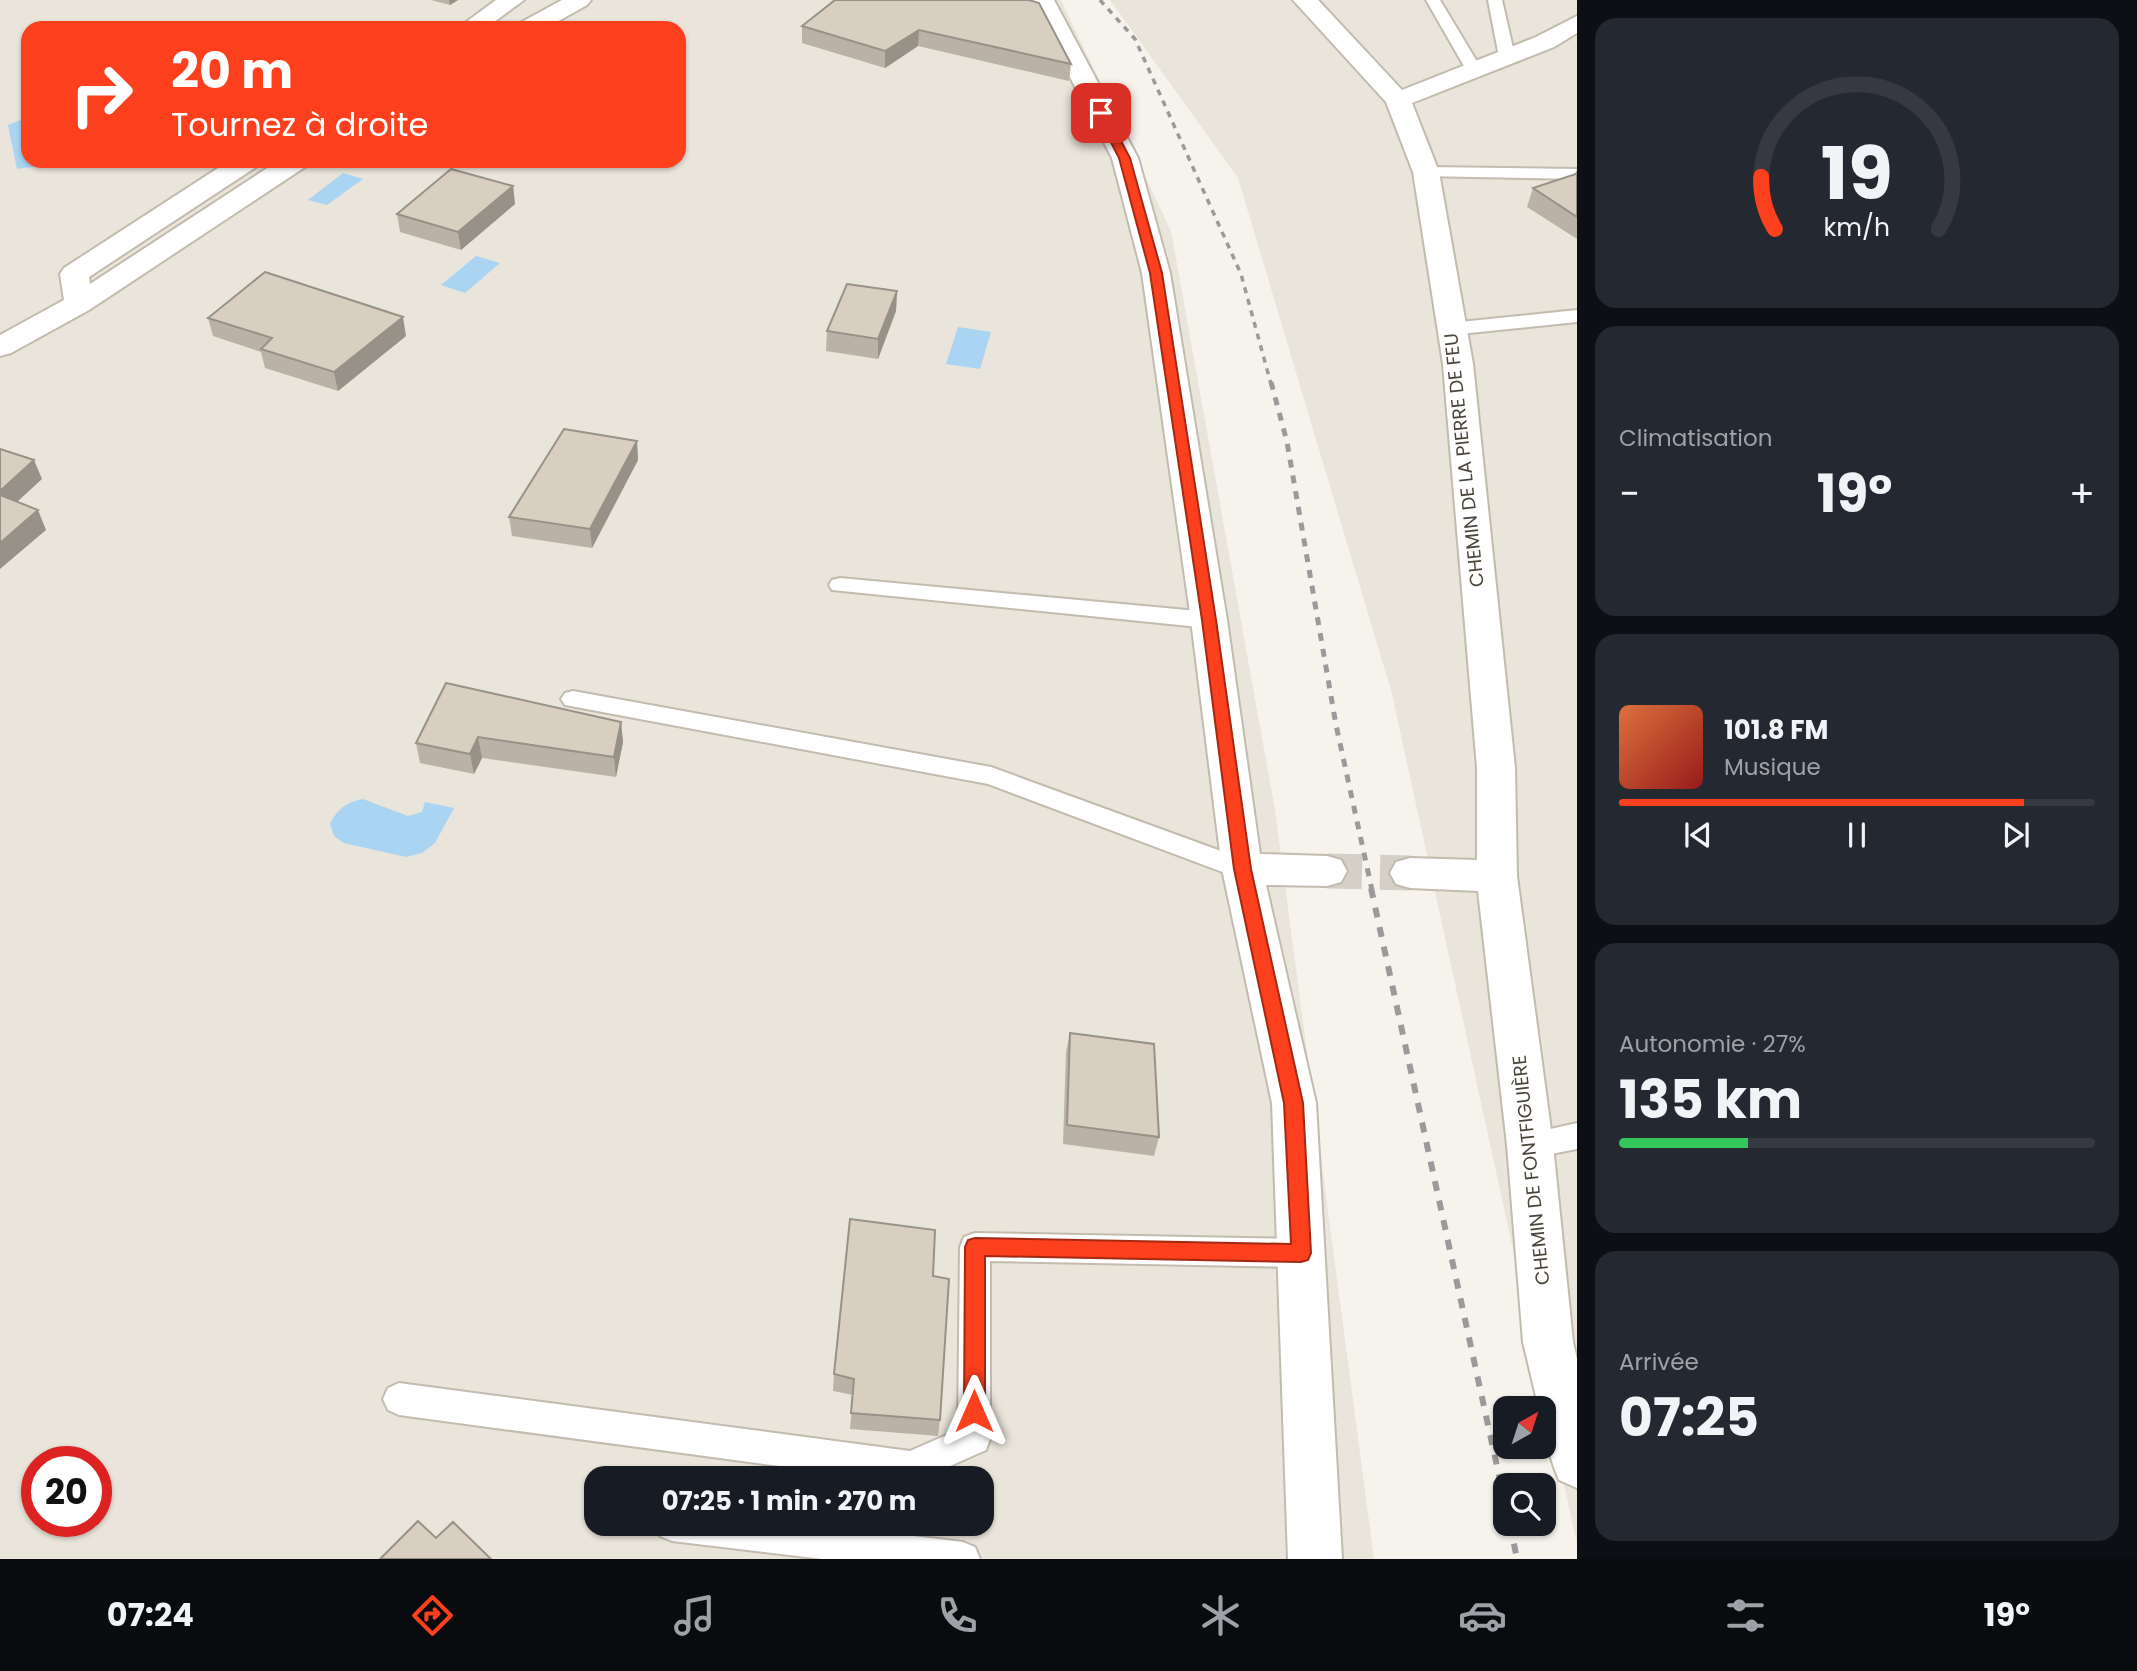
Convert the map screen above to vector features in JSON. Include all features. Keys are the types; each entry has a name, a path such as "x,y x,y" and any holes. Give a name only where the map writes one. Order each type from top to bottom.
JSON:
{"street":[{"path":"480,21 512,0"},
{"path":"541,21 579,0"},
{"path":"1042,0 1125,158 1156,273 1209,620 1242,869 1294,1103 1315,1559"},
{"name":"CHEMIN DE LA PIERRE DE FEU","path":"1305,0 1398,100 1426,172 1450,329 1458,364 1496,768 1497,876"},
{"path":"1398,100 1545,42 1577,23"},
{"path":"79,304 74,274 236,168"},
{"path":"0,347 79,304 285,168"},
{"path":"1242,869 1327,871"},
{"path":"1410,873 1497,876"},
{"name":"CHEMIN DE FONTFIGUIÈRE","path":"1497,876 1530,1144 1548,1342 1577,1462"}],"lane":[{"path":"1433,0 1474,70"},
{"path":"1495,0 1507,57"},
{"path":"1426,172 1577,174"},
{"path":"1450,329 1577,316"},
{"path":"840,585 1209,620"},
{"path":"573,699 991,776 1242,869"},
{"path":"1530,1144 1577,1136"},
{"path":"399,1399 910,1467 974,1438 975,1247 1301,1253"},
{"path":"772,1536 963,1559"}],"shaded area":[{"path":"0,0 1061,0 1171,231 1275,810 1374,1559 0,1559"},
{"path":"1110,0 1577,0 1577,1544 1556,1448 1556,1396 1545,1396 1392,694 1238,178"}],"water":[{"path":"21,120 21,168 24,168 17,169 8,125"},
{"path":"343,173 363,179 327,205 308,200"},
{"path":"476,256 500,263 465,293 441,285"},
{"path":"958,327 991,332 980,369 946,364"},
{"path":"363,799 408,816 422,812 425,802 454,808 435,843 422,853 406,857 344,843 334,836 330,824 339,810 347,804"}],"building":[{"path":"835,0 1029,0 1039,3 1071,64 919,30 885,51 802,26"},
{"path":"451,169 513,186 458,232 397,214"},
{"path":"1577,172 1577,217 1533,188 1576,174"},
{"path":"265,272 403,317 334,372 261,349 272,338 208,318"},
{"path":"847,284 897,291 878,339 827,331"},
{"path":"564,429 637,441 590,529 509,517"},
{"path":"0,449 34,460 0,491"},
{"path":"0,495 38,510 0,543"},
{"path":"446,683 621,722 614,757 478,737 470,754 416,743"},
{"path":"1070,1033 1154,1044 1159,1137 1067,1125"},
{"path":"850,1219 935,1230 933,1276 949,1279 940,1420 851,1413 854,1379 834,1374"},
{"path":"418,1521 436,1538 453,1522 491,1559 380,1559"}],"tunnel":[{"path":"1327,871 1410,873"}],"railway":[{"path":"1100,0 1135,39 1241,274 1271,384"},
{"path":"1271,382 1287,442 1336,725 1372,890"},
{"path":"1371,888 1498,1473"},
{"path":"1512,1536 1517,1559"}],"route":[{"path":"974,1411 975,1247 1301,1253 1294,1103 1242,869 1209,620 1156,273 1125,158 1101,113"}]}
